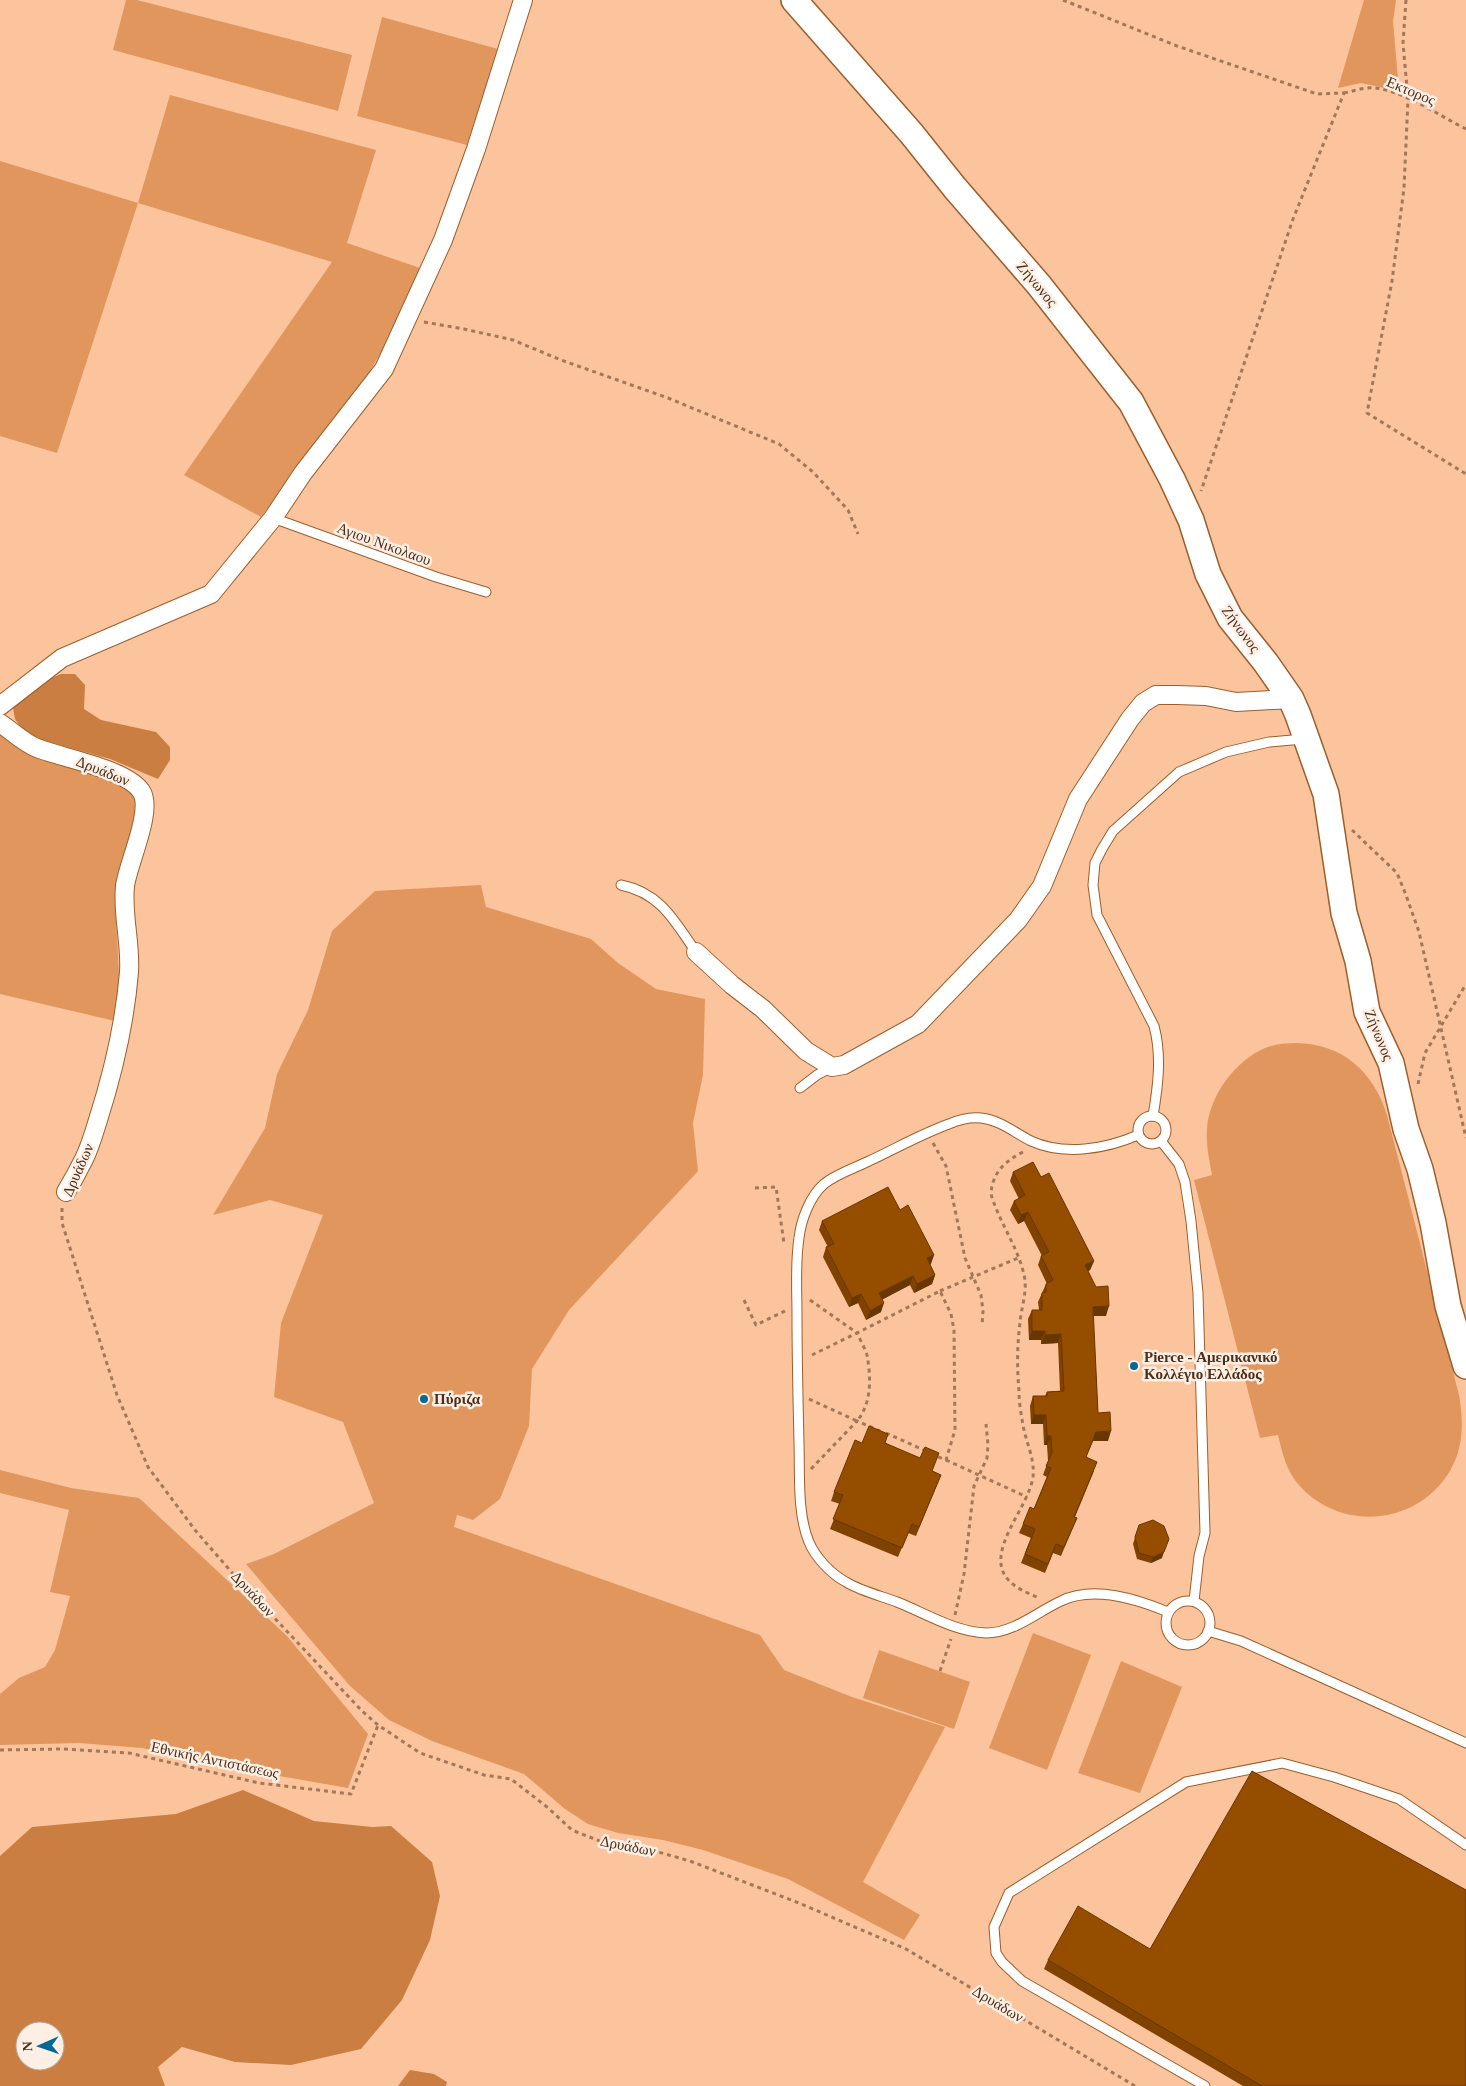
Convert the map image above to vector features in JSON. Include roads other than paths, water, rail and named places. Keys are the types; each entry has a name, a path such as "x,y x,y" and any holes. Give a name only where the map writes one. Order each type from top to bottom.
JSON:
{"street":[{"path":"0,706 62,658 211,594 274,518 302,473 384,370 444,240 504,64 523,0"},
{"name":"Ζήνωνος","path":"794,0 911,133 954,188 1039,285 1131,402 1172,479 1191,520 1208,574 1230,618 1266,662 1291,699 1326,794 1344,913 1358,961 1367,1012 1391,1063 1406,1128 1420,1169 1433,1222 1448,1306 1466,1366"},
{"path":"696,952 732,985 763,1009 806,1051 832,1067 844,1065 918,1024 1018,920 1042,886 1078,799 1130,719 1143,703 1156,695 1206,696 1236,702 1291,699"},
{"name":"Δρυάδων","path":"0,723 36,748 92,765 127,779 142,791 145,804 141,827 125,885 124,900 129,944 129,972 121,1027 106,1094 95,1130 85,1158 66,1192"}],"lane":[{"name":"Αγιου Νικολαου","path":"274,518 436,577 486,592"},
{"path":"1153,1116 1157,1096 1159,1044 1154,1026 1097,915 1093,885 1095,863 1113,831 1179,772 1226,752 1269,742 1306,739"},
{"path":"621,885 651,896 666,909 696,952"},
{"path":"800,1088 817,1074 832,1067"},
{"path":"1153,1116 1159,1118 1166,1126 1165,1136 1161,1141 1150,1145 1142,1141 1137,1130 1141,1121 1153,1116"},
{"path":"1138,1135 1118,1144 1091,1148 1059,1149 1034,1142 997,1122 980,1118 950,1123 824,1184 814,1197 803,1222 799,1238 797,1362 801,1480 804,1525 809,1541 825,1564 845,1582 963,1629 986,1633 1001,1630 1015,1626 1064,1599 1086,1594 1108,1595 1146,1602 1168,1612"},
{"path":"1161,1141 1179,1164 1185,1182 1198,1293 1205,1533 1199,1556 1194,1601"},
{"path":"1194,1601 1206,1610 1210,1624 1208,1631 1205,1638 1192,1645 1178,1643 1168,1633 1165,1626 1168,1612 1179,1602 1194,1601"},
{"path":"1208,1631 1241,1641 1466,1743"},
{"path":"1205,2086 1022,1982 1002,1962 996,1953 994,1927 1010,1893 1186,1782 1282,1763 1334,1777 1399,1799 1466,1845"}],"place":[{"name":"Pierce - Αμερικανικό Κολλέγιο Ελλάδος","path":"1134,1366"},
{"name":"Πύριζα","path":"424,1399"}]}
